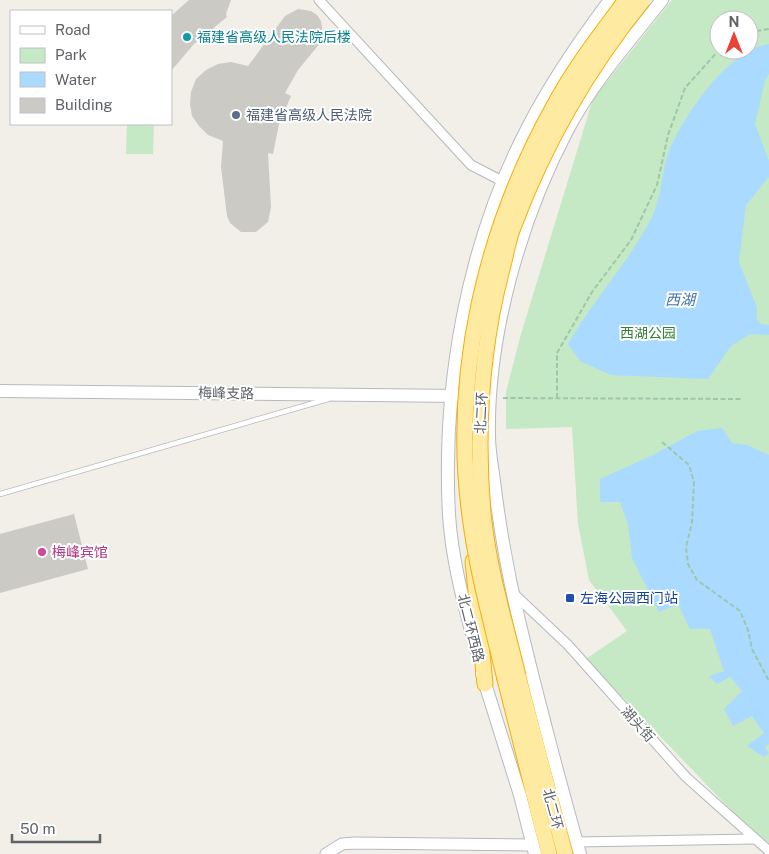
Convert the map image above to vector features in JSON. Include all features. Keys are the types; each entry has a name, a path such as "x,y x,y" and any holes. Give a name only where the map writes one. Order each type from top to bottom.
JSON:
{"highway":[{"name":"北二环","path":"565,854 483,588 470,515 465,435 468,368 480,297 500,222 521,171 554,105 587,53 626,0"},
{"name":"北二环","path":"550,854 511,677 483,514 479,436 484,365 494,299 513,227 534,177 600,58 643,0"},
{"path":"470,515 475,600 485,684"}],"main road":[{"name":"北二环西路","path":"534,850 520,795 485,684 460,589 449,517 449,434 452,396 469,286 491,212 532,119 576,46 610,0"},
{"path":"579,848 512,592 499,524 489,436 490,398 494,360 522,232 543,182 568,129 593,88 662,0"},
{"name":"梅峰支路","path":"0,391 346,394 490,398"}],"street":[{"path":"319,0 471,165 504,182"},
{"name":"湖头街","path":"512,592 568,646 686,777 753,839 769,851"},
{"path":"579,848 753,839"},
{"path":"326,854 342,844 354,843 534,850"}],"lane":[{"path":"0,494 346,394"}],"path":[{"path":"557,398 557,353 592,292 631,240 657,185 668,135 685,88 710,60"},
{"path":"490,398 742,399"},
{"path":"662,442 664,446 689,465 694,482 692,523 686,547 688,564 697,580 740,610 748,630 752,648 769,681"}],"green space":[{"name":"西湖公园","path":"672,0 769,0 769,846 752,832 586,659 627,631 589,580 578,524 572,427 506,429 506,392 521,334 593,99"},
{"path":"127,125 154,125 153,154 126,154"}],"water":[{"name":"西湖","path":"769,44 769,74 765,80 755,124 769,161 769,177 746,205 739,262 757,308 757,320 761,324 769,325 769,335 750,334 731,346 708,379 611,375 580,361 568,344 588,312 633,250 652,217 658,200 668,153 679,130 699,99 725,69 736,60 759,60 759,47"},
{"path":"722,428 732,443 747,445 769,455 769,744 765,747 769,753 764,757 747,746 764,733 752,716 733,726 724,709 742,691 730,677 717,684 709,676 724,671 710,629 690,629 678,604 659,612 632,558 628,524 620,502 600,502 600,479 653,455 697,431"}],"building":[{"name":"福建省高级人民法院后楼","path":"189,0 231,0 226,14 227,17 194,44 172,70 172,15"},
{"path":"298,9 311,11 317,15 321,21 323,35 321,42 298,70 285,93 291,96 279,124 273,154 268,153 271,207 268,222 256,232 241,232 230,223 227,216 221,167 223,141 208,135 192,116 191,92 196,79 206,70 218,64 231,62 248,66 285,16"},
{"name":"梅峰宾馆","path":"74,514 88,569 0,593 0,534"}],"place":[{"name":"福建省高级人民法院后楼","path":"187,37"},
{"name":"福建省高级人民法院","path":"236,115"},
{"name":"梅峰宾馆","path":"42,552"},
{"name":"左海公园西门站","path":"570,598"}]}
